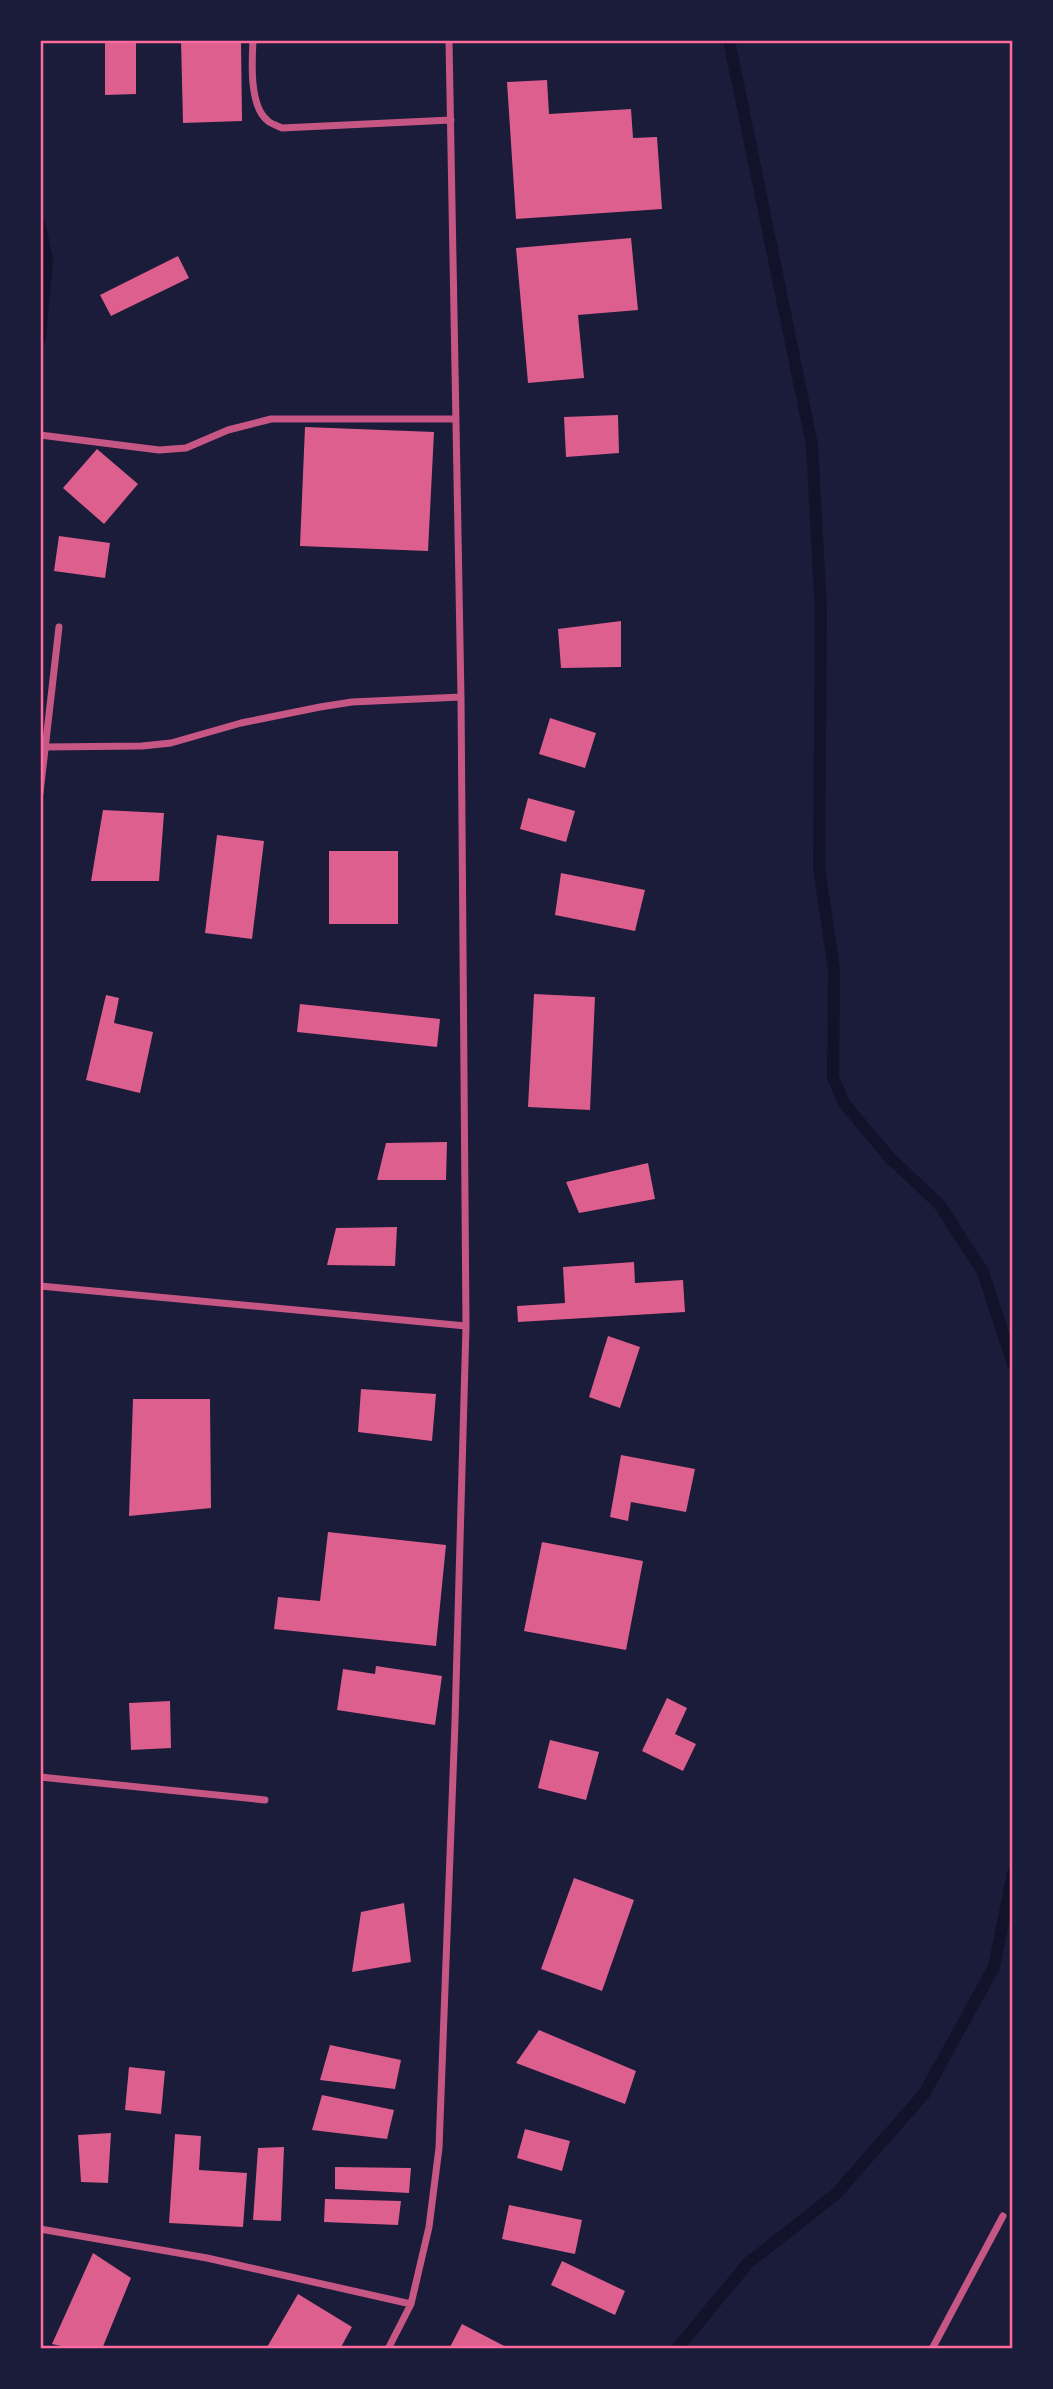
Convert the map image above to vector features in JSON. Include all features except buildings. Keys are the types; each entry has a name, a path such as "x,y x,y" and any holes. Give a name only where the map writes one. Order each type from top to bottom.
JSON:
{"street":[{"path":"253,40 252,70 256,102 266,120 282,128 451,120"},
{"path":"388,2349 411,2304 429,2227 439,2148 466,1326 461,697 449,40"},
{"path":"42,436 159,450 186,448 228,430 271,419 456,419"},
{"path":"40,793 59,627"},
{"path":"46,747 171,743 241,723 320,707 352,702 461,697"},
{"path":"40,1286 466,1326"},
{"path":"40,1777 265,1800"},
{"path":"932,2349 1003,2216"},
{"path":"40,2229 207,2258 411,2304"}],"waterway":[{"path":"729,40 812,445 821,611 819,868 834,969 833,1077 844,1103 890,1158 939,1204 983,1272 1013,1364"},
{"path":"40,225 47,260 40,338"},
{"path":"677,2349 748,2263 835,2195 924,2094 994,1967 1013,1873"}]}
